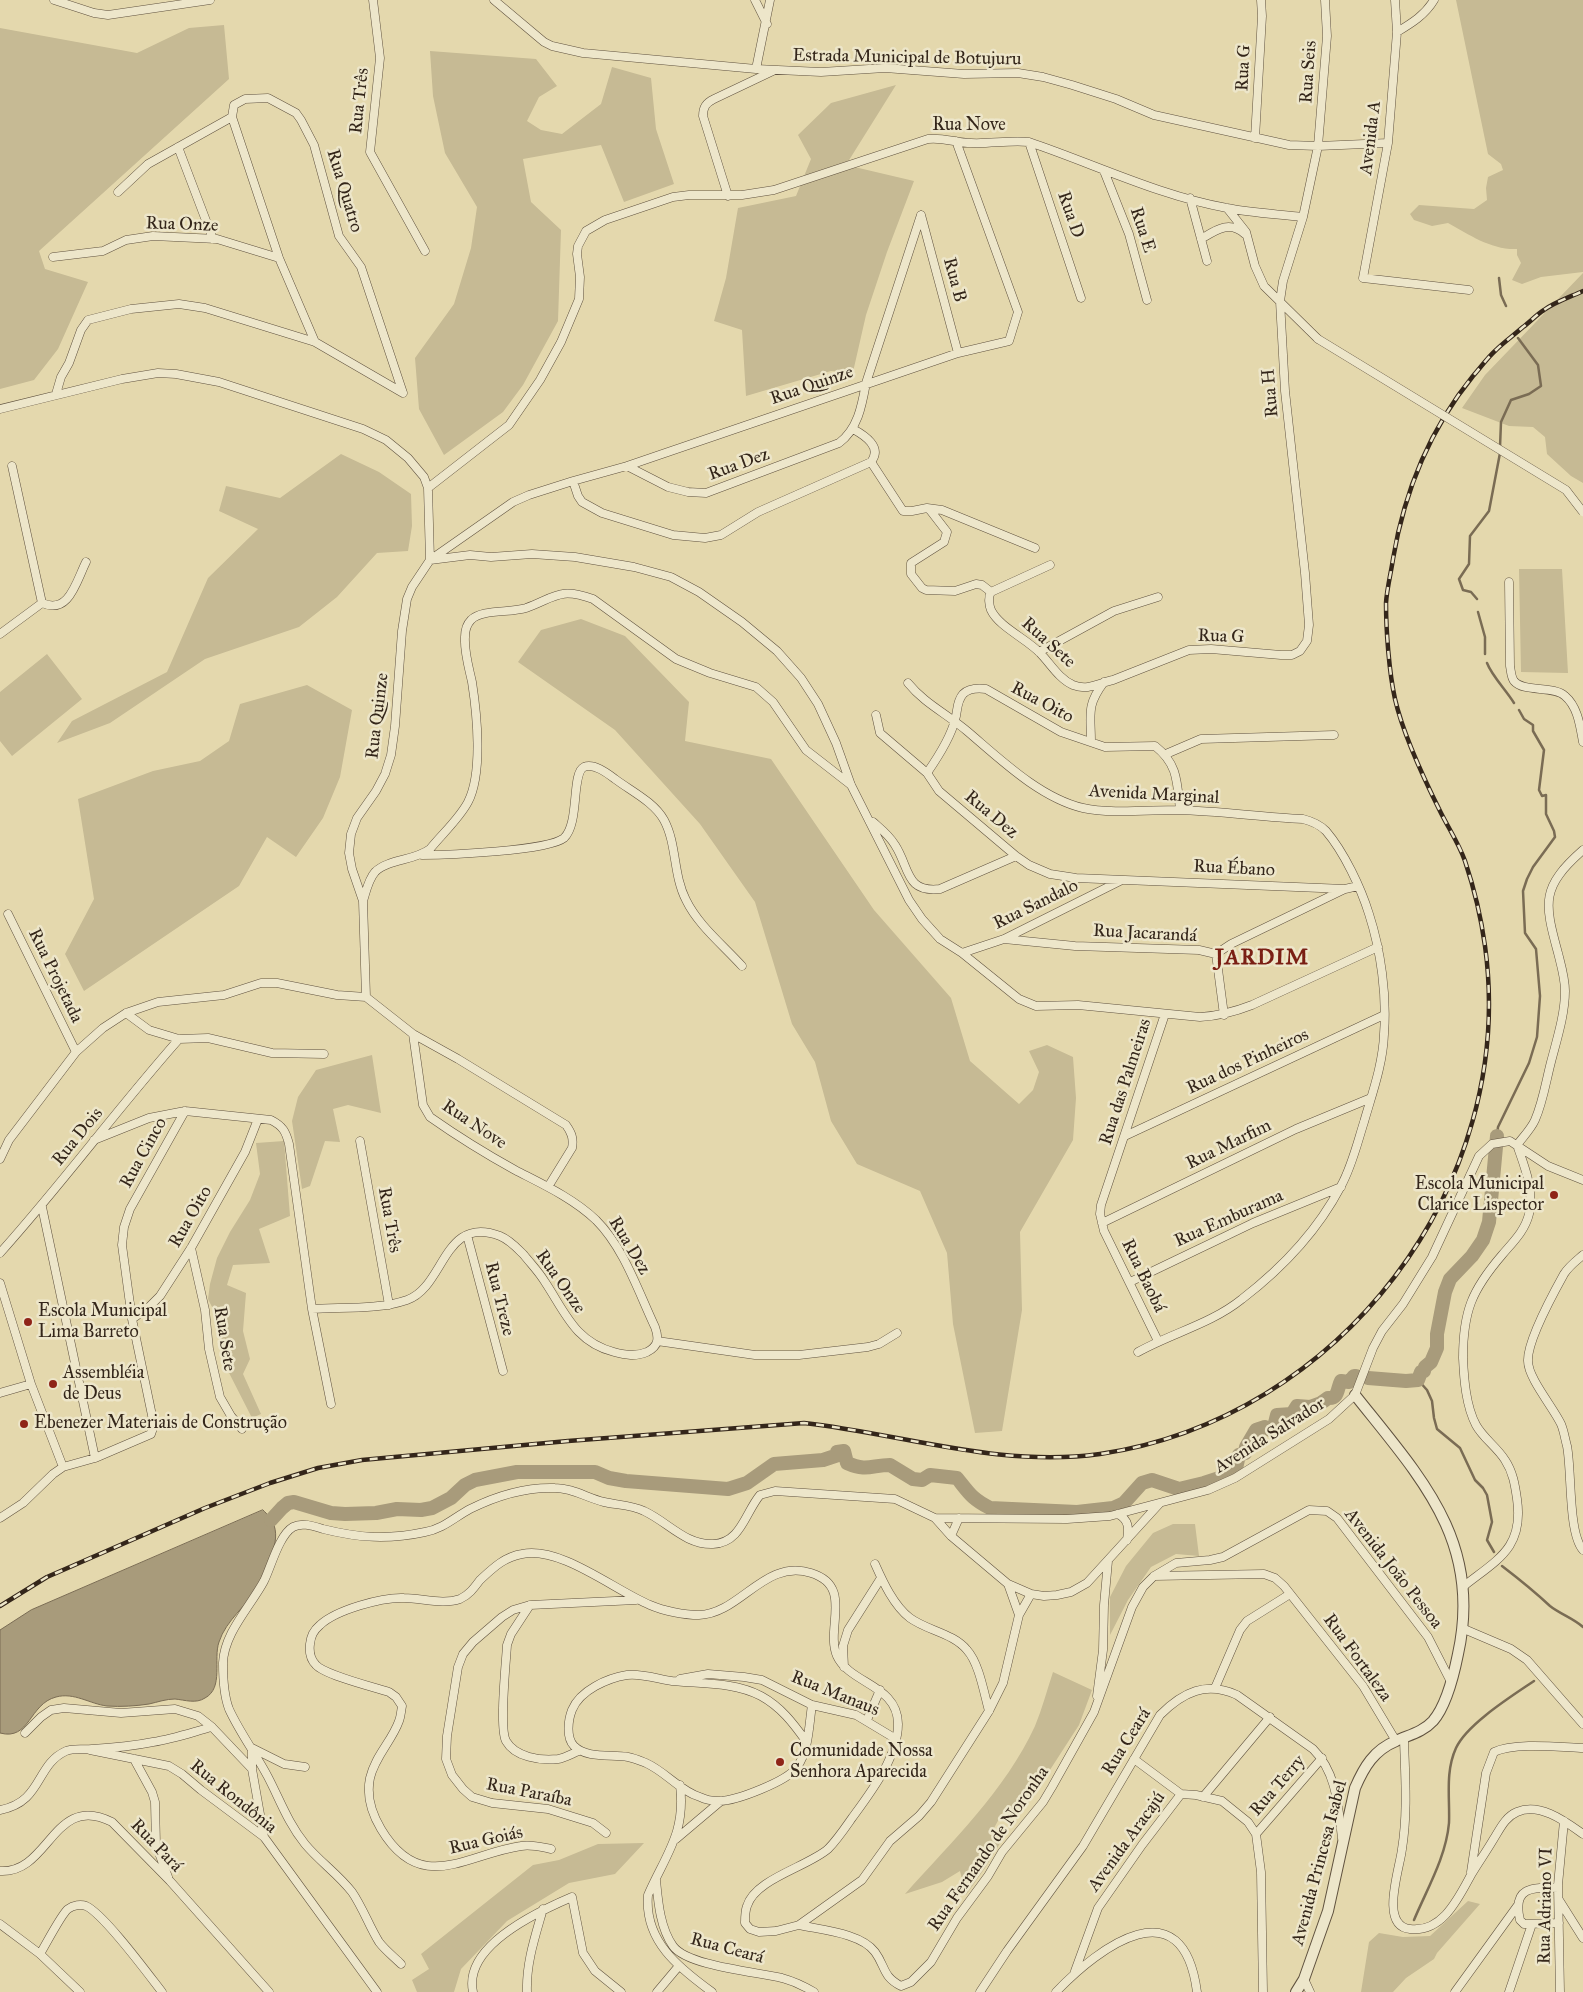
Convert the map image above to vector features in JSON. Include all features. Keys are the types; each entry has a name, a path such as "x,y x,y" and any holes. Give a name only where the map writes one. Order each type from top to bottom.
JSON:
{"street":[{"path":"54,0 94,13 108,15 210,0"},
{"name":"Rua Três","path":"373,0 380,58 370,152 425,250"},
{"name":"Estrada Municipal de Botujuru","path":"494,0 535,35 552,46 583,53 775,70 821,72 885,68 964,74 1018,73 1043,77 1072,85 1154,114 1289,145 1318,146 1388,143"},
{"path":"755,0 766,24"},
{"path":"756,69 770,0"},
{"name":"Rua G","path":"1255,138 1262,16 1261,0"},
{"name":"Rua Seis","path":"1318,146 1327,36 1325,0"},
{"name":"Avenida A","path":"1395,0 1397,32 1388,143 1362,278 1469,290"},
{"path":"1397,32 1428,10 1434,0"},
{"path":"728,196 703,116 706,103 775,70"},
{"name":"Rua Quatro","path":"232,116 234,106 245,99 268,98 296,113 314,145 339,236 361,267 403,393 315,342"},
{"path":"118,192 148,164 232,116 279,258 315,342"},
{"name":"Rua Nove","path":"428,488 509,425 521,411 561,342 579,299 580,277 577,254 581,238 586,231 605,220 673,197 689,194 728,196 774,190 928,139 946,138 968,143 1029,142 1104,171 1190,198 1227,208 1303,217"},
{"name":"Rua Quinze","path":"627,466 866,383 958,353 1009,341 1018,312 956,141"},
{"name":"Rua D","path":"1029,142 1081,298"},
{"name":"Rua H","path":"1307,640 1309,625 1305,573 1285,391 1280,301 1283,281 1303,217 1318,146"},
{"path":"178,147 213,239"},
{"name":"Rua E","path":"1104,171 1129,234 1147,300"},
{"path":"1190,198 1207,261"},
{"path":"1227,208 1241,223 1248,236 1259,277 1264,286 1318,339 1566,490 1583,512"},
{"name":"Rua B","path":"866,383 921,215 958,353"},
{"path":"1201,239 1218,228 1230,226 1239,229 1248,236"},
{"name":"Rua Onze","path":"53,257 103,251 126,240 153,236 213,239 279,258"},
{"path":"56,394 61,377 69,363 81,330 88,320 131,309 178,304 205,308 315,342"},
{"path":"0,410 56,394 158,373 176,374 219,382 363,429 386,440 417,468 424,478 428,488 430,560"},
{"path":"573,481 582,502 602,513 673,535 704,538 721,534 758,512 871,462 874,454 871,442 853,429 866,383"},
{"name":"Rua Dez","path":"627,466 668,487 688,492 706,493 839,442 847,437 853,429"},
{"path":"871,462 903,511 927,508 942,510 1035,548"},
{"path":"12,466 42,603"},
{"path":"430,560 513,502 573,481 627,466"},
{"path":"927,508 947,532 947,537 944,542 911,563 911,574 922,588 926,590 955,591 976,584 982,585 991,592 1050,565"},
{"path":"430,560 470,555 491,557 532,554 584,559 634,567 671,577 700,592 742,622 777,651 801,678 818,704 836,743 851,785"},
{"name":"Rua Quinze","path":"363,901 352,869 349,853 351,834 357,818 376,791 385,774 395,726 402,631 407,599 412,587 430,560"},
{"path":"42,603 50,607 62,604 68,598 86,562"},
{"path":"1509,582 1512,677 1521,685 1556,691 1565,695 1578,714 1583,742"},
{"name":"Rua Sete","path":"991,592 989,600 991,610 997,618 1039,652 1062,678 1072,685 1090,688 1104,682"},
{"path":"422,855 430,849 468,802 474,782 478,741 465,638 467,626 472,618 481,614 517,611 554,594 579,594 594,599 676,659 710,673 756,687 773,702 806,750 851,785"},
{"path":"1039,652 1114,611 1158,597"},
{"path":"0,634 42,603"},
{"name":"Rua G","path":"1104,682 1189,650 1211,649 1292,655 1300,651 1307,640"},
{"path":"1091,742 1090,712 1093,696 1104,682"},
{"name":"Avenida Marginal","path":"908,683 918,696 955,721 1019,775 1058,799 1083,808 1105,810 1180,810 1303,819 1314,822 1325,830 1338,847 1367,908 1378,947 1382,978 1384,1033 1382,1052 1371,1098 1352,1164 1341,1187 1327,1210 1299,1247 1269,1278 1242,1300 1220,1314 1158,1341 1138,1352"},
{"name":"Rua Oito","path":"955,721 957,706 964,693 974,688 986,689 1061,732 1105,747 1155,746 1166,754"},
{"name":"Rua Dez","path":"876,715 880,733 927,773 939,791 1029,865 1050,874 1076,878 1122,880"},
{"path":"927,773 938,756 955,721"},
{"path":"1180,810 1177,779 1166,754 1201,738 1334,735"},
{"path":"366,997 363,901 370,880 376,872 385,865 422,855 498,851 554,842 563,838 570,829 574,816 580,770 585,767 593,767 605,772 650,804 663,818 669,832 680,885 685,899 694,914 742,966"},
{"name":"Rua das Palmeiras","path":"851,785 871,820 909,900 918,912 940,939 962,953 1019,999 1036,1006 1078,1005 1165,1014 1101,1205 1102,1224"},
{"path":"871,820 890,836 912,881 920,888 929,890 940,889 1016,856"},
{"path":"1517,1144 1534,1121 1544,1092 1563,1006 1565,990 1562,969 1550,922 1548,905 1550,890 1564,868 1583,850"},
{"name":"Rua Sandalo","path":"962,953 1004,938 1122,880"},
{"name":"Rua Ébano","path":"1122,880 1345,889"},
{"name":"Rua Jacarandá","path":"1004,938 1075,946 1199,950 1216,954 1231,944 1345,889 1358,886"},
{"name":"Rua Projetada","path":"8,914 76,1052"},
{"path":"1165,1014 1200,1018 1224,1015 1252,1005 1378,947"},
{"path":"1216,954 1224,1015"},
{"path":"0,1159 9,1140 76,1052 98,1032 126,1013 158,1002 224,995 261,982 277,983 337,995 366,997 413,1034 566,1124 574,1142 548,1186"},
{"path":"126,1013 149,1030 179,1039 208,1038 272,1053 324,1054"},
{"name":"Rua dos Pinheiros","path":"1125,1136 1384,1015"},
{"name":"Rua Nove","path":"413,1034 423,1105 430,1117 513,1169 548,1186"},
{"name":"Rua Dois","path":"0,1253 42,1207 94,1140 179,1039"},
{"name":"Rua Marfim","path":"1102,1224 1296,1129 1371,1098"},
{"path":"94,1140 149,1118 185,1111"},
{"name":"Rua Cinco","path":"63,1467 95,1458 151,1434 153,1430 154,1426 132,1319 122,1245 124,1227 130,1209 185,1111 271,1120 281,1124 286,1132 312,1309 331,1404"},
{"name":"Rua Oito","path":"132,1319 149,1307 160,1296 191,1248 245,1152 258,1118"},
{"name":"Rua Três","path":"360,1141 389,1305"},
{"path":"1355,1395 1373,1348 1382,1331 1403,1304 1432,1258 1479,1156 1492,1144 1510,1141 1548,1166 1583,1180"},
{"path":"1464,1586 1506,1552 1514,1540 1518,1526 1519,1509 1515,1482 1504,1458 1476,1426 1470,1410 1463,1359 1465,1325 1474,1293 1484,1277 1520,1234 1528,1216 1531,1196 1530,1181 1517,1144"},
{"name":"Rua Dez","path":"548,1186 595,1220 610,1237 628,1267 655,1327 658,1336 657,1341"},
{"name":"Rua Emburama","path":"1130,1282 1253,1223 1341,1187"},
{"path":"42,1207 95,1458"},
{"name":"Rua Baobá","path":"1102,1224 1158,1341"},
{"name":"Rua Onze","path":"467,1235 482,1232 501,1236 514,1245 541,1275 574,1328 588,1341 607,1350 625,1355 641,1355 653,1349 657,1341"},
{"path":"312,1309 389,1305 407,1300 426,1287 450,1248 467,1235"},
{"name":"Rua Treze","path":"467,1235 503,1371"},
{"name":"Rua Sete","path":"191,1248 205,1310 209,1349 220,1397 231,1416 242,1429"},
{"path":"1583,1255 1565,1273 1535,1333 1528,1360 1529,1371 1562,1426 1568,1449 1575,1530 1578,1544 1583,1550"},
{"path":"0,1283 31,1384 63,1467 52,1474 23,1503 0,1518"},
{"path":"657,1341 754,1355 798,1355 879,1344 897,1333"},
{"path":"0,1393 31,1384"},
{"name":"Avenida Salvador","path":"264,1837 252,1769 252,1748 229,1708 224,1687 223,1663 225,1646 265,1580 285,1534 293,1527 304,1524 346,1535 365,1537 399,1536 426,1532 441,1527 468,1510 493,1498 521,1491 555,1488 574,1491 603,1502 642,1510 694,1542 711,1544 722,1543 733,1537 740,1530 760,1495 770,1492 895,1499 935,1518 1066,1519 1100,1517 1208,1490 1253,1468 1329,1419 1355,1395"},
{"name":"Avenida Princesa Isabel","path":"1296,1992 1304,1979 1328,1911 1355,1788 1369,1761 1379,1750 1422,1730 1432,1722 1440,1710 1451,1682 1464,1629 1464,1586 1452,1535 1442,1513 1410,1464 1355,1395"},
{"path":"935,1518 951,1536 1008,1584 1031,1594 1044,1596 1071,1592 1087,1583 1160,1503"},
{"name":"Avenida João Pessoa","path":"1154,1576 1176,1563 1210,1560 1233,1553 1309,1510 1327,1511 1338,1518 1428,1637 1451,1682"},
{"path":"1118,1514 1124,1517 1127,1522 1127,1540"},
{"path":"951,1536 959,1518"},
{"name":"Rua Goiás","path":"551,1849 534,1845 520,1846 451,1866 436,1867 420,1864 396,1850 372,1814 369,1799 370,1779 377,1759 399,1721 402,1706 388,1692 322,1671 313,1663 310,1650 311,1635 321,1624 340,1614 373,1602 401,1597 445,1601 457,1600 468,1595 504,1559 524,1553 555,1556 638,1600"},
{"path":"1094,1712 1103,1650 1108,1561"},
{"path":"875,1564 881,1578 903,1611 911,1619 950,1637 967,1650 974,1660 989,1711"},
{"path":"638,1600 654,1607 700,1615 721,1610 763,1581 779,1574 795,1571 812,1573 831,1587 836,1598 833,1646 838,1659 844,1667 880,1690 897,1713 896,1739 877,1784 828,1848 756,1892 747,1906 745,1923 750,1929 759,1932 776,1931 799,1924 862,1880 890,1841 919,1816 931,1802 989,1711 1003,1683 1020,1615 1031,1594"},
{"name":"Rua Fortaleza","path":"1154,1576 1264,1574 1275,1578 1290,1594 1363,1686 1400,1740"},
{"name":"Rua Fernando de Noronha","path":"799,1924 861,1941 876,1953 891,1980 901,1986 911,1982 931,1962 1007,1844 1043,1802 1094,1712 1132,1607 1144,1587 1154,1576"},
{"path":"844,1667 843,1646 848,1630 881,1578"},
{"path":"1008,1584 1020,1615"},
{"path":"1290,1594 1244,1626 1233,1643 1214,1688 1237,1695 1314,1749 1322,1758 1332,1779 1337,1800 1342,1842"},
{"name":"Rua Paraíba","path":"606,1833 593,1823 548,1809 479,1800 463,1789 452,1775 446,1759 448,1728 458,1667 463,1654 473,1642 502,1617 513,1610 530,1605 638,1600"},
{"path":"530,1605 511,1634 507,1645 505,1739 515,1751 535,1757 558,1759 579,1751 628,1757 655,1768 698,1797 721,1801"},
{"path":"1464,1629 1511,1649 1527,1660 1583,1724"},
{"name":"Rua Manaus","path":"672,1681 708,1674 762,1680 812,1705 867,1720 896,1739"},
{"path":"579,1751 572,1744 568,1734 571,1711 581,1698 610,1679 630,1675 672,1681 718,1684 746,1690 775,1705 792,1721 806,1741"},
{"name":"Rua Ceará","path":"980,1992 1075,1859 1160,1715 1172,1703 1186,1695 1214,1688"},
{"path":"867,1720 880,1690"},
{"path":"676,1839 721,1801 750,1793 785,1779 797,1768 803,1756 812,1705"},
{"path":"25,1733 41,1716 51,1710 64,1708 121,1713 175,1709 198,1716 212,1727 252,1769"},
{"path":"1203,1797 1270,1717"},
{"name":"Rua Rondônia","path":"0,1810 18,1805 30,1796 49,1764 57,1756 68,1750 90,1750 153,1742 212,1727"},
{"path":"1400,1740 1405,1810 1404,1840 1393,1902 1395,1922 1404,1929 1428,1928 1450,1909 1463,1892 1470,1876 1504,1823 1519,1811 1544,1812 1564,1821 1583,1834"},
{"path":"1470,1876 1486,1773 1494,1752 1502,1748 1516,1746 1583,1748"},
{"path":"252,1748 284,1764 305,1766"},
{"path":"252,1748 269,1779 283,1811 306,1846 346,1885 380,1943 401,1964"},
{"name":"Rua Rondônia","path":"90,1750 169,1766 264,1837 377,1992"},
{"name":"Rua Terry","path":"1256,1834 1322,1758"},
{"path":"134,1759 152,1792 155,1802 156,1845 170,1881"},
{"path":"1134,1759 1181,1794"},
{"path":"680,1785 682,1814 676,1839 648,1895 650,1919 657,1939 678,1967 712,1992"},
{"name":"Avenida Aracajú","path":"1075,1971 1098,1908 1136,1852 1181,1794 1222,1801 1248,1822 1256,1834"},
{"name":"Rua Pará","path":"0,1871 20,1869 66,1823 86,1814 100,1816 112,1822 170,1881 269,1992"},
{"name":"Rua Adriano VI","path":"1560,1992 1558,1888 1564,1821"},
{"path":"1256,1834 1261,1872 1263,1992"},
{"name":"Rua Ceará","path":"656,1878 664,1928 673,1947 681,1955 801,1984 814,1992"},
{"path":"1558,1888 1535,1887 1519,1897 1518,1905 1520,1920 1524,1924 1559,1923"},
{"path":"473,1992 472,1986 475,1969 484,1954 496,1941 543,1909 572,1897 582,1953 595,1971 621,1992"},
{"path":"1559,1900 1583,1938"},
{"path":"40,1954 68,1909 77,1905 85,1906 93,1910 117,1936 162,1992"},
{"path":"1455,1992 1518,1905"},
{"path":"527,1992 527,1976 531,1952 543,1909"},
{"path":"0,1924 40,1954 80,1992"},
{"path":"1509,1992 1532,1924"},
{"path":"1056,1992 1075,1971 1119,1942 1140,1933 1161,1933 1174,1939 1184,1949 1190,1964 1196,1991"},
{"path":"657,1992 678,1967"},
{"path":"1304,1979 1310,1992"}],"shaded area":[{"path":"1456,0 1583,0 1583,272 1541,277 1522,284 1512,280 1521,263 1517,255 1517,249 1507,249 1490,244 1448,223 1432,226 1414,220 1410,214 1419,205 1474,209 1487,200 1486,188 1488,177 1503,170 1501,164 1488,154"},
{"path":"224,25 229,79 39,251 45,269 88,282 58,349 34,380 0,389 0,28 137,53 189,28"},
{"path":"430,51 536,59 557,86 539,97 527,121 541,130 562,134 601,104 612,67 651,78 656,129 674,184 624,202 601,145 523,159 531,202 561,230 558,321 523,385 503,412 444,455 419,409 415,358 454,304 471,248 477,207 445,153 433,96"},
{"path":"896,85 846,165 914,181 866,315 853,372 831,371 746,396 742,330 714,321 726,278 738,208 796,196 811,159 798,135 831,103"},
{"path":"1583,273 1583,483 1571,476 1547,454 1545,437 1533,427 1509,426 1462,408 1485,375"},
{"path":"341,454 379,472 411,494 412,526 408,551 377,553 337,597 299,627 205,659 110,723 57,743 72,721 167,672 208,578 258,529 219,511 226,486 280,498"},
{"path":"1519,569 1562,569 1568,673 1521,672"},
{"path":"581,619 625,636 689,702 685,741 771,759 874,910 951,998 970,1061 1019,1104 1033,1090 1039,1072 1029,1051 1047,1045 1073,1057 1076,1098 1073,1140 1020,1232 1022,1310 1002,1431 975,1433 953,1324 947,1253 920,1191 857,1164 831,1121 815,1062 792,1024 755,902 700,824 615,730 518,662 541,630"},
{"path":"47,654 82,699 12,756 0,741 0,692"},
{"path":"307,685 352,710 340,777 323,818 296,857 267,837 239,886 84,991 65,954 94,899 78,799 153,771 200,761 229,741 240,704"},
{"path":"372,1055 381,1113 348,1105 333,1109 340,1142 325,1141 310,1186 302,1189 292,1121 298,1097 316,1070"},
{"path":"284,1141 290,1216 259,1229 270,1263 233,1265 227,1285 246,1293 243,1331 250,1359 243,1374 261,1414 252,1418 225,1365 216,1315 208,1299 217,1258 230,1232 250,1200 260,1174 256,1143"},
{"path":"263,1510 274,1525 276,1538 274,1546 258,1586 222,1634 217,1649 216,1680 211,1693 198,1701 172,1699 134,1706 107,1706 69,1696 56,1697 40,1707 18,1732 10,1734 0,1733 0,1630 31,1610"},
{"path":"1173,1524 1195,1524 1199,1556 1176,1554 1151,1567 1128,1600 1110,1635 1110,1597 1126,1566 1153,1533"},
{"path":"1053,1672 1092,1690 1079,1725 1026,1807 1004,1810 994,1828 1002,1840 966,1895 960,1871 942,1882 905,1894 959,1835 1009,1772 1035,1726"},
{"path":"644,1843 615,1874 569,1883 507,1921 461,1969 454,1992 417,1992 412,1980 429,1969 421,1954 533,1865 559,1860 598,1844"},
{"path":"1468,1901 1480,1904 1437,1953 1434,1959 1406,1978 1393,1992 1361,1992 1369,1942 1379,1933 1403,1937 1430,1936"}],"waterway":[{"path":"1499,278 1501,295 1506,306"},
{"path":"1500,447 1501,422 1511,400 1529,394 1541,386 1538,365 1518,338"},
{"path":"1477,599 1471,592 1463,590 1459,579 1469,564 1470,536 1489,511 1500,453"},
{"path":"1478,612 1485,637 1485,654"},
{"path":"1487,663 1514,703"},
{"path":"1497,1136 1498,1127 1529,1063 1537,1037 1540,996 1536,949 1525,933 1523,891 1533,867 1555,837 1546,814 1546,795 1542,796 1539,790 1544,750 1533,731 1533,725 1524,719 1519,710"},
{"path":"1368,1378 1418,1380 1421,1372 1431,1362 1437,1348 1437,1334 1445,1292 1450,1279 1472,1256 1483,1240 1489,1222 1497,1136"},
{"path":"271,1520 288,1503 294,1502 331,1513 345,1514 432,1508 451,1498 465,1485 475,1480 517,1472 595,1472 609,1478 626,1481 728,1489 747,1483 774,1464 823,1460 838,1455 837,1452 844,1451 847,1463 854,1466 890,1465 913,1479 922,1480 930,1475 957,1478 975,1499 990,1508 1077,1512 1113,1508 1124,1503 1142,1483 1152,1480 1179,1489 1235,1473 1239,1455 1245,1453 1246,1447 1256,1430 1265,1427 1272,1431 1275,1427 1277,1415 1292,1414 1297,1406 1310,1407 1328,1398 1332,1398 1336,1395 1341,1381 1349,1382 1356,1376"},
{"path":"1418,1380 1427,1390 1432,1401 1437,1429 1460,1448 1475,1480 1487,1495 1492,1522 1487,1540 1494,1552"},
{"path":"1502,1566 1550,1606 1583,1627"},
{"path":"1414,1920 1440,1860 1447,1836 1450,1766 1456,1748 1480,1720 1534,1681"}],"railway":[{"path":"0,1606 47,1577 205,1508 270,1483 318,1468 362,1460 568,1441 804,1423 951,1448 1025,1457 1100,1454 1187,1432 1266,1394 1336,1341 1395,1277 1441,1203 1472,1122 1488,1035 1485,946 1471,882 1460,849 1409,742 1393,688 1388,651 1386,603 1398,534 1404,510 1421,463 1444,418 1473,376 1502,344 1538,314 1553,304 1583,291"}],"place":[{"name":"Escola Municipal Clarice Lispector","path":"1554,1195"},
{"name":"Escola Municipal Lima Barreto","path":"28,1322"},
{"name":"Assembléia de Deus","path":"53,1384"},
{"name":"Ebenezer Materiais de Construção","path":"24,1424"},
{"name":"Comunidade Nossa Senhora Aparecida","path":"780,1762"}],"district":[{"name":"JARDIM","path":"1262,959"}]}
